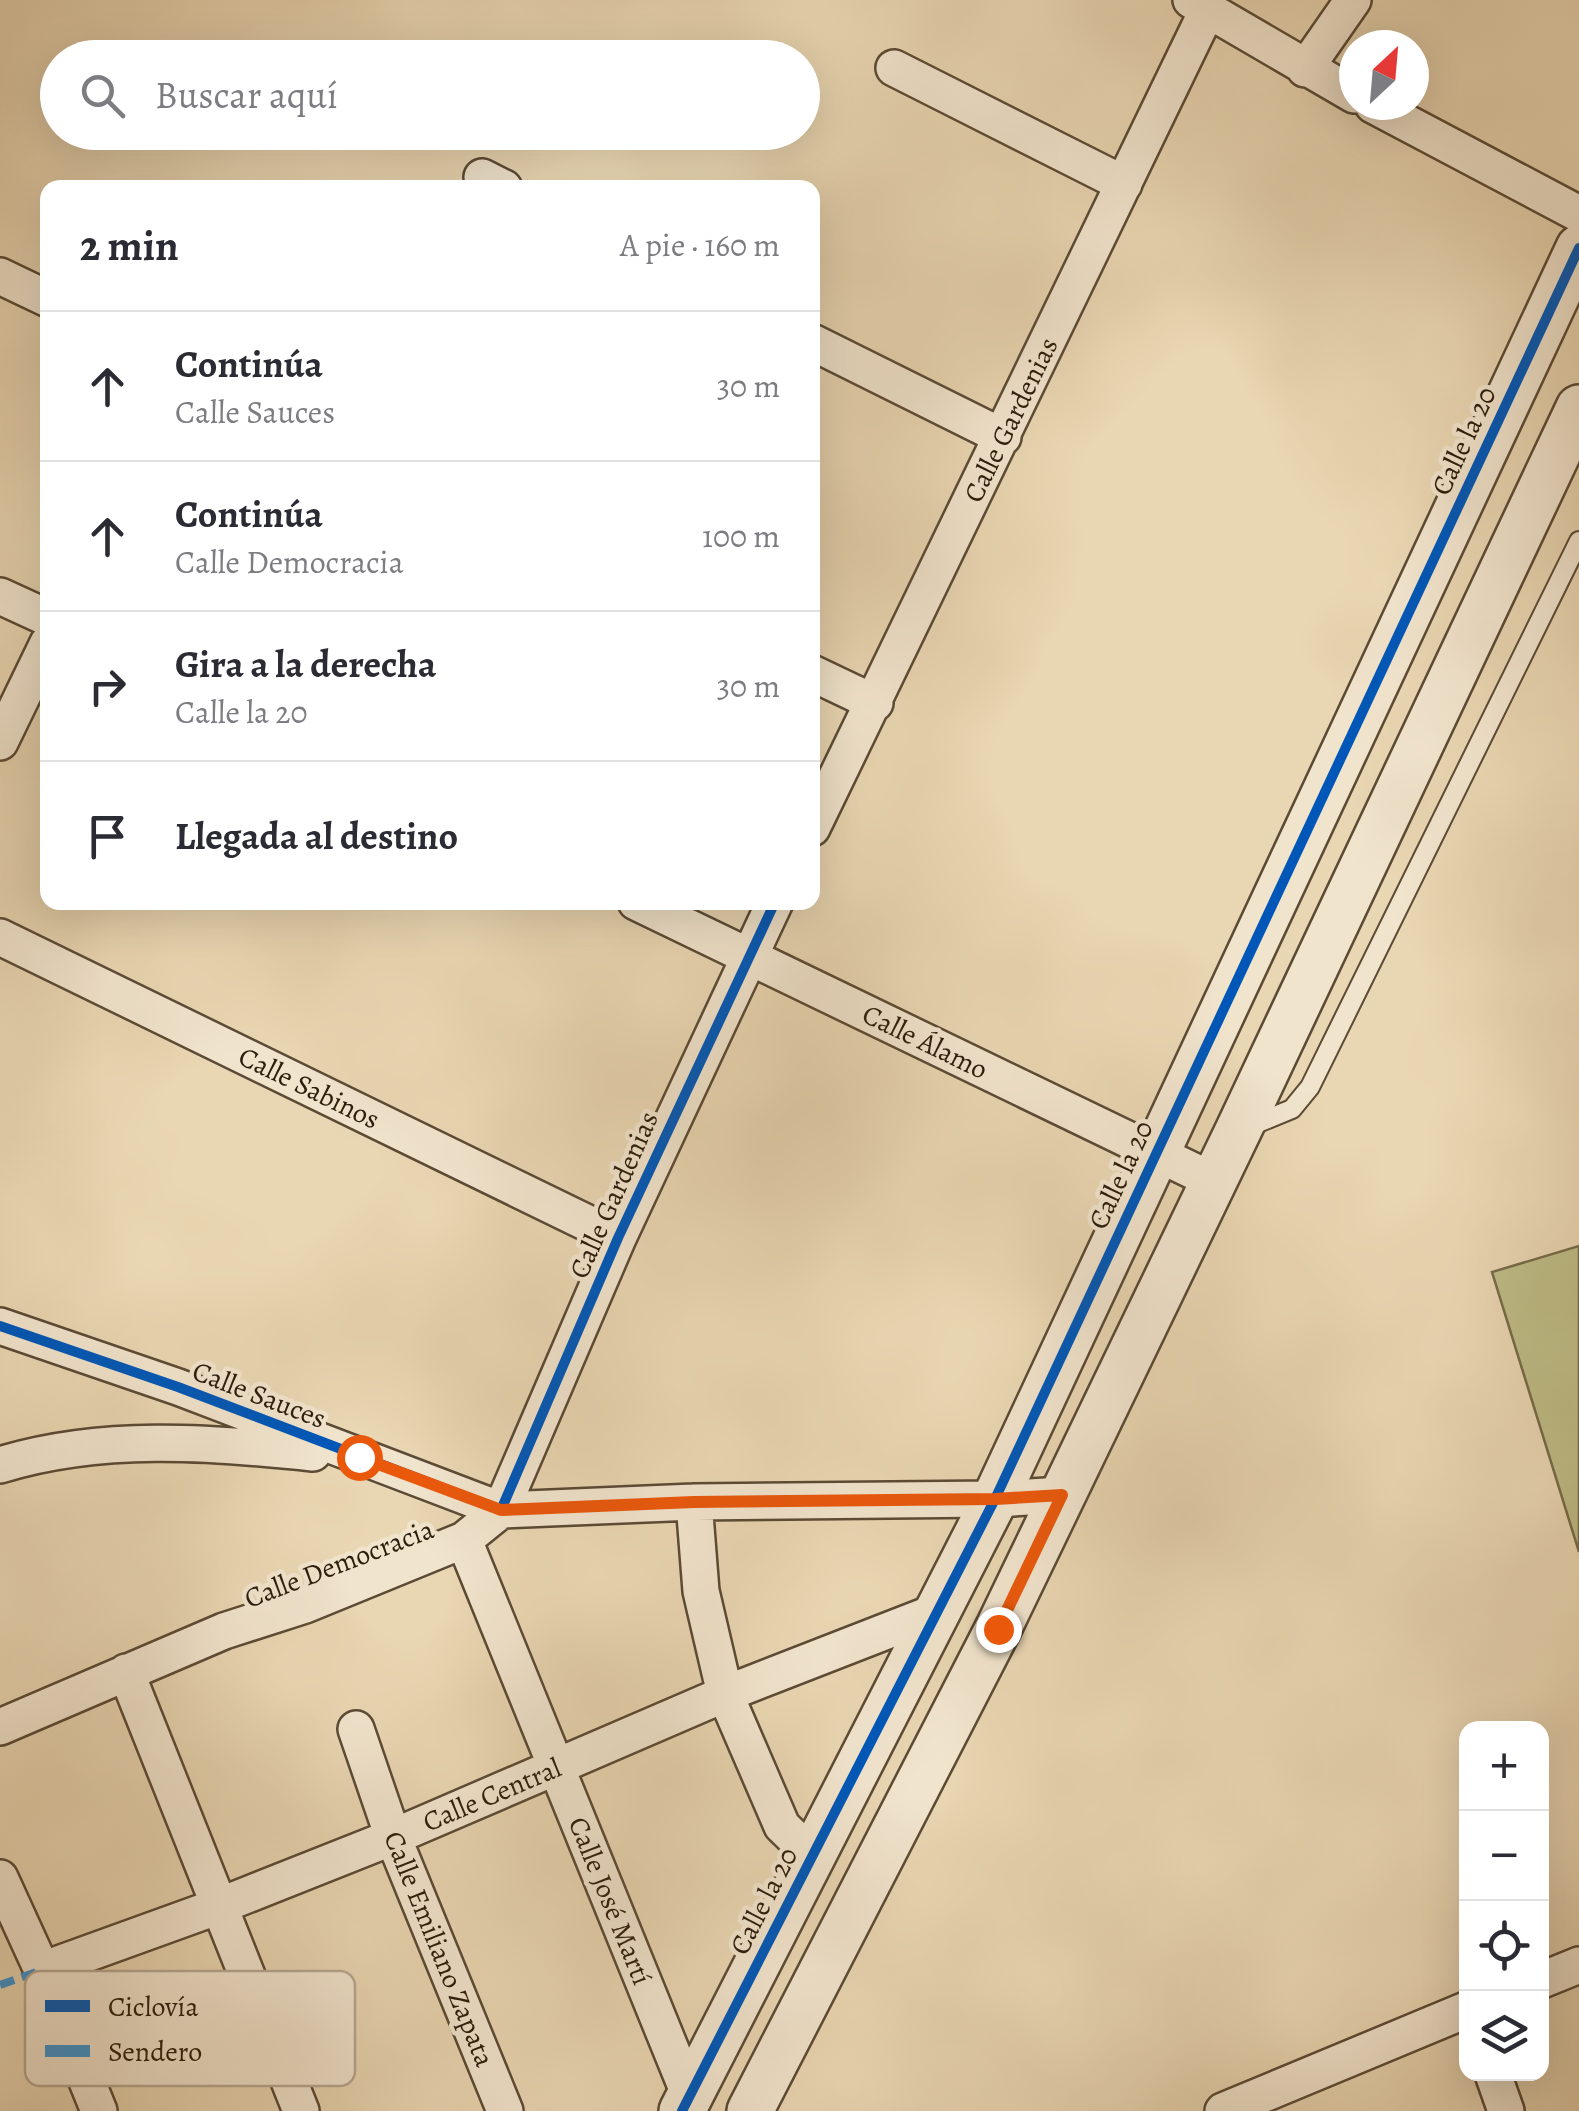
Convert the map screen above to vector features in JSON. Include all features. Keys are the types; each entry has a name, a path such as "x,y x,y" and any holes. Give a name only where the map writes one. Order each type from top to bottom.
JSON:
{"street":[{"path":"1305,69 1353,0"},
{"path":"1199,5 1339,87"},
{"name":"Calle Gardenias","path":"820,812 1124,184 1199,5"},
{"path":"894,68 1124,184"},
{"path":"1401,120 1579,214"},
{"name":"Calle la 20","path":"686,2103 995,1499 1579,248"},
{"path":"0,276 40,295"},
{"path":"820,346 1003,437"},
{"path":"750,2111 998,1629 1579,408"},
{"path":"0,596 40,614"},
{"path":"0,742 40,660"},
{"path":"820,677 875,703"},
{"name":"Calle Álamo","path":"653,910 1214,1182"},
{"name":"Calle Gardenias","path":"501,1510 618,1238 771,910"},
{"name":"Calle Sabinos","path":"0,937 618,1238"},
{"name":"Calle Sauces","path":"0,1326 178,1387 501,1510"},
{"path":"0,1465 90,1445 240,1446 359,1457"},
{"path":"501,1510 1062,1495"},
{"path":"694,1502 701,1591 725,1694 782,1826 813,1856"},
{"name":"Calle Democracia","path":"0,1727 224,1631 305,1605 464,1540 501,1510"},
{"name":"Calle José Martí","path":"464,1540 686,2103"},
{"name":"Calle Central","path":"42,1970 393,1837 725,1694 938,1612"},
{"path":"126,1672 245,1971"},
{"name":"Calle Emiliano Zapata","path":"356,1729 393,1837 505,2111"},
{"path":"0,1878 42,1970"},
{"path":"1549,1977 1579,1965"},
{"path":"1222,2111 1459,2013"},
{"path":"1495,2081 1506,2111"},
{"path":"89,2086 99,2111"},
{"path":"291,2086 301,2111"}],"lane":[{"path":"1238,1130 1292,1109 1310,1087 1579,541"}],"shaded area":[{"path":"1579,1246 1579,1552 1492,1272"}],"marked path":[{"path":"0,1985 25,1976"}],"cycle path":[{"path":"682,2111 995,1499 1579,248"},
{"path":"0,1326 178,1387 501,1510 618,1238 771,910"}],"route":[{"path":"359,1457 501,1510 1062,1495 998,1629"}]}
